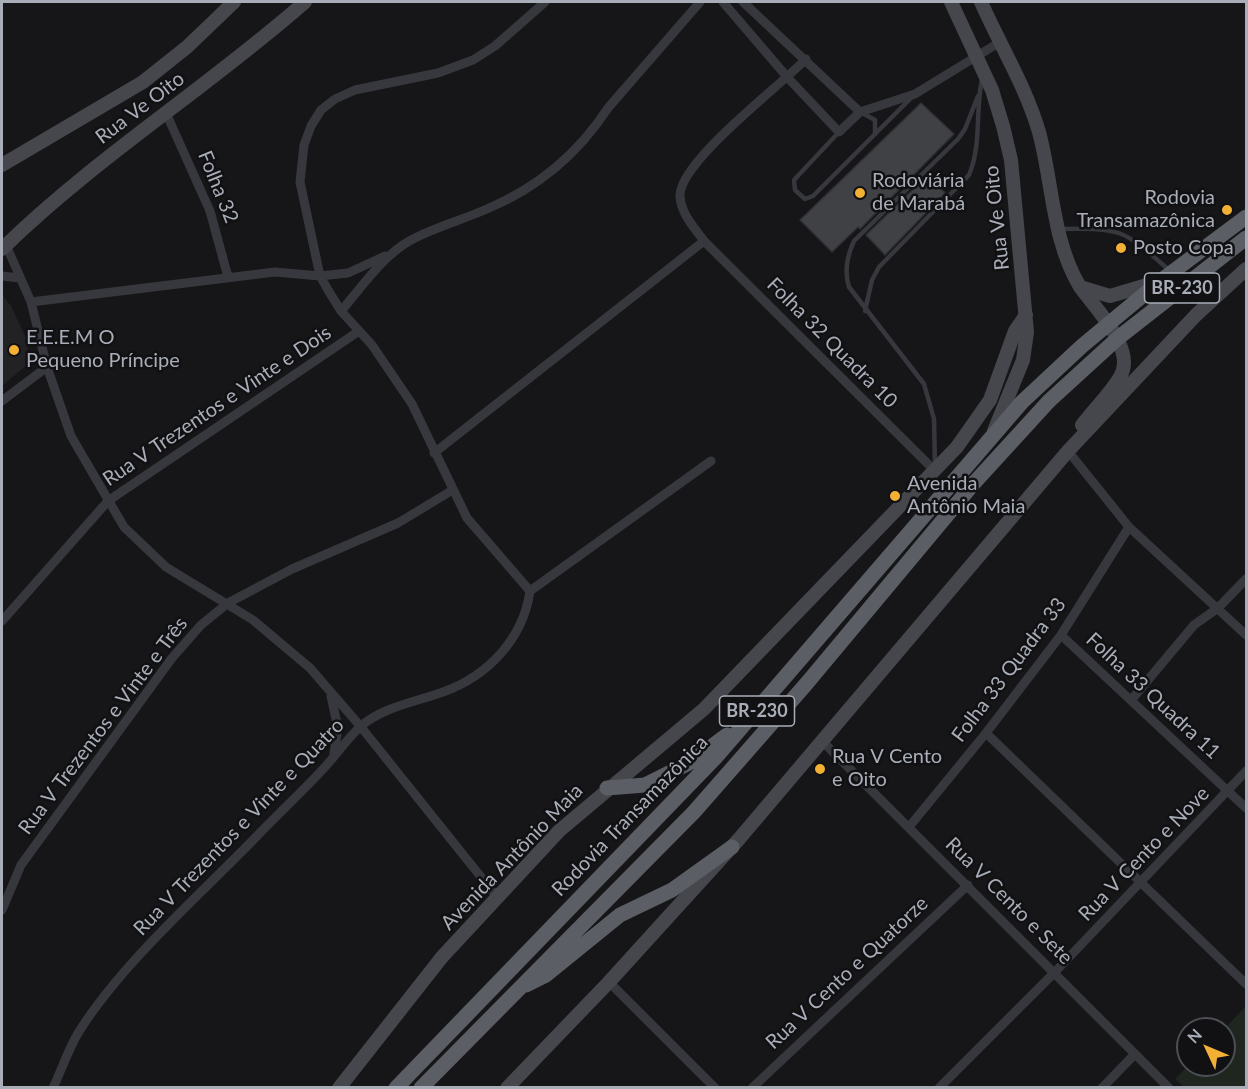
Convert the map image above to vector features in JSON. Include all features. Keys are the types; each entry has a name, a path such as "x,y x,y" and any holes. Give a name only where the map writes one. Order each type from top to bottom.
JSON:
{"highway":[{"name":"Rodovia Transamazônica","path":"396,1088 618,861 765,701 1022,402 1107,325 1159,282 1246,217"},
{"name":"Rodovia Transamazônica","path":"421,1088 694,812 1010,442 1049,400 1118,338 1246,238"},
{"path":"607,788 645,785 691,762 765,701"},
{"path":"515,991 546,975 620,915 672,890 732,847"}],"main road":[{"name":"Rua Ve Oito","path":"2,165 143,82 187,47 234,2"},
{"name":"Rua Ve Oito","path":"4,247 80,177 242,56 305,2"},
{"name":"Rua Ve Oito","path":"951,2 992,90 1011,160 1028,332 1023,360 992,435"},
{"path":"981,2 1021,85 1038,130 1050,179 1056,228 1073,275 1118,338 1126,361 1121,376 1083,424 1068,451"},
{"path":"507,1088 609,982 732,847 1068,451 1196,315 1246,269"},
{"path":"1080,287 1110,296 1159,282"},
{"name":"Avenida Antônio Maia","path":"339,1088 442,957 559,831 607,788 704,709 964,439 990,400 1015,331 1026,315"}],"street":[{"path":"545,2 495,46 473,60 438,73 355,90 335,99 321,110 311,126 304,145 300,182 320,276 341,311 389,368 412,404 451,491 467,518 530,591 711,461"},
{"name":"Rua V Trezentos e Vinte e Dois","path":"31,302 275,272 320,276 348,273 390,254 411,240 489,208 551,173 596,127 608,108 700,2"},
{"path":"743,2 860,112"},
{"path":"726,3 788,78 839,132 860,112 915,94 1000,42"},
{"name":"Folha 32 Quadra 10","path":"806,59 788,78 698,158 687,174 680,195 682,207 688,220 704,241 934,471"},
{"name":"Folha 32","path":"166,113 210,211 228,277"},
{"path":"434,453 704,241"},
{"path":"4,247 31,302 47,367 71,436 124,527 142,547 192,585 228,603 277,638 310,668 361,726 497,897"},
{"name":"Rua V Trezentos e Vinte e Dois","path":"341,311 390,254"},
{"path":"2,276 18,278"},
{"name":"Rua V Trezentos e Vinte e Dois","path":"2,621 108,501 359,332"},
{"path":"2,402 47,367"},
{"path":"1068,451 1129,527 1246,635"},
{"name":"Rua V Trezentos e Vinte e Três","path":"2,909 21,865 172,658 201,626 228,603 292,570 398,523 451,491"},
{"name":"Folha 33 Quadra 33","path":"909,827 986,733 1061,635 1129,527"},
{"path":"1131,699 1194,626 1218,609 1246,579"},
{"name":"Rua V Trezentos e Vinte e Quatro","path":"53,1088 79,1031 119,978 361,726 411,701 461,684 488,667 518,629 525,615 530,591"},
{"name":"Folha 33 Quadra 11","path":"1061,635 1246,808"},
{"path":"331,694 338,728 334,756"},
{"path":"986,733 1246,984"},
{"name":"Rua V Cento e Sete","path":"823,742 1169,1088"},
{"name":"Rua V Cento e Nove","path":"939,1088 1142,883 1246,771"},
{"name":"Rua V Cento e Quatorze","path":"752,1088 968,885"},
{"path":"609,982 715,1088"},
{"path":"1102,1088 1135,1054"}],"lane":[{"path":"934,471 934,419 924,384 896,346 865,311 849,287 846,276 849,252 854,241 958,140 965,129 978,96 984,71"},
{"path":"839,132 798,174 793,185 801,197 808,200 915,94"},
{"path":"865,311 872,280 879,267 969,175 975,162 978,96"},
{"path":"860,112 870,115 875,120 875,135"},
{"path":"1056,228 1106,228 1120,231 1172,272"}],"shaded area":[{"name":"E.E.E.M O Pequeno Príncipe","path":"2,294 11,306 26,338 29,363 2,386"},
{"path":"1246,1006 1246,1087 1184,1087 1175,1079 1177,1077 1236,1077 1235,1017"}],"building":[{"name":"Rodoviária de Marabá","path":"921,103 954,134 860,229 858,227 832,252 800,220"},
{"path":"928,175 945,193 885,255 866,235"}],"place":[{"name":"Rodoviária de Marabá","path":"860,193"},
{"name":"Rodovia Transamazônica","path":"1227,210"},
{"name":"Posto Copa","path":"1121,248"},
{"name":"E.E.E.M O Pequeno Príncipe","path":"14,350"},
{"name":"Avenida Antônio Maia","path":"895,496"},
{"name":"Rua V Cento e Oito","path":"820,769"}]}
